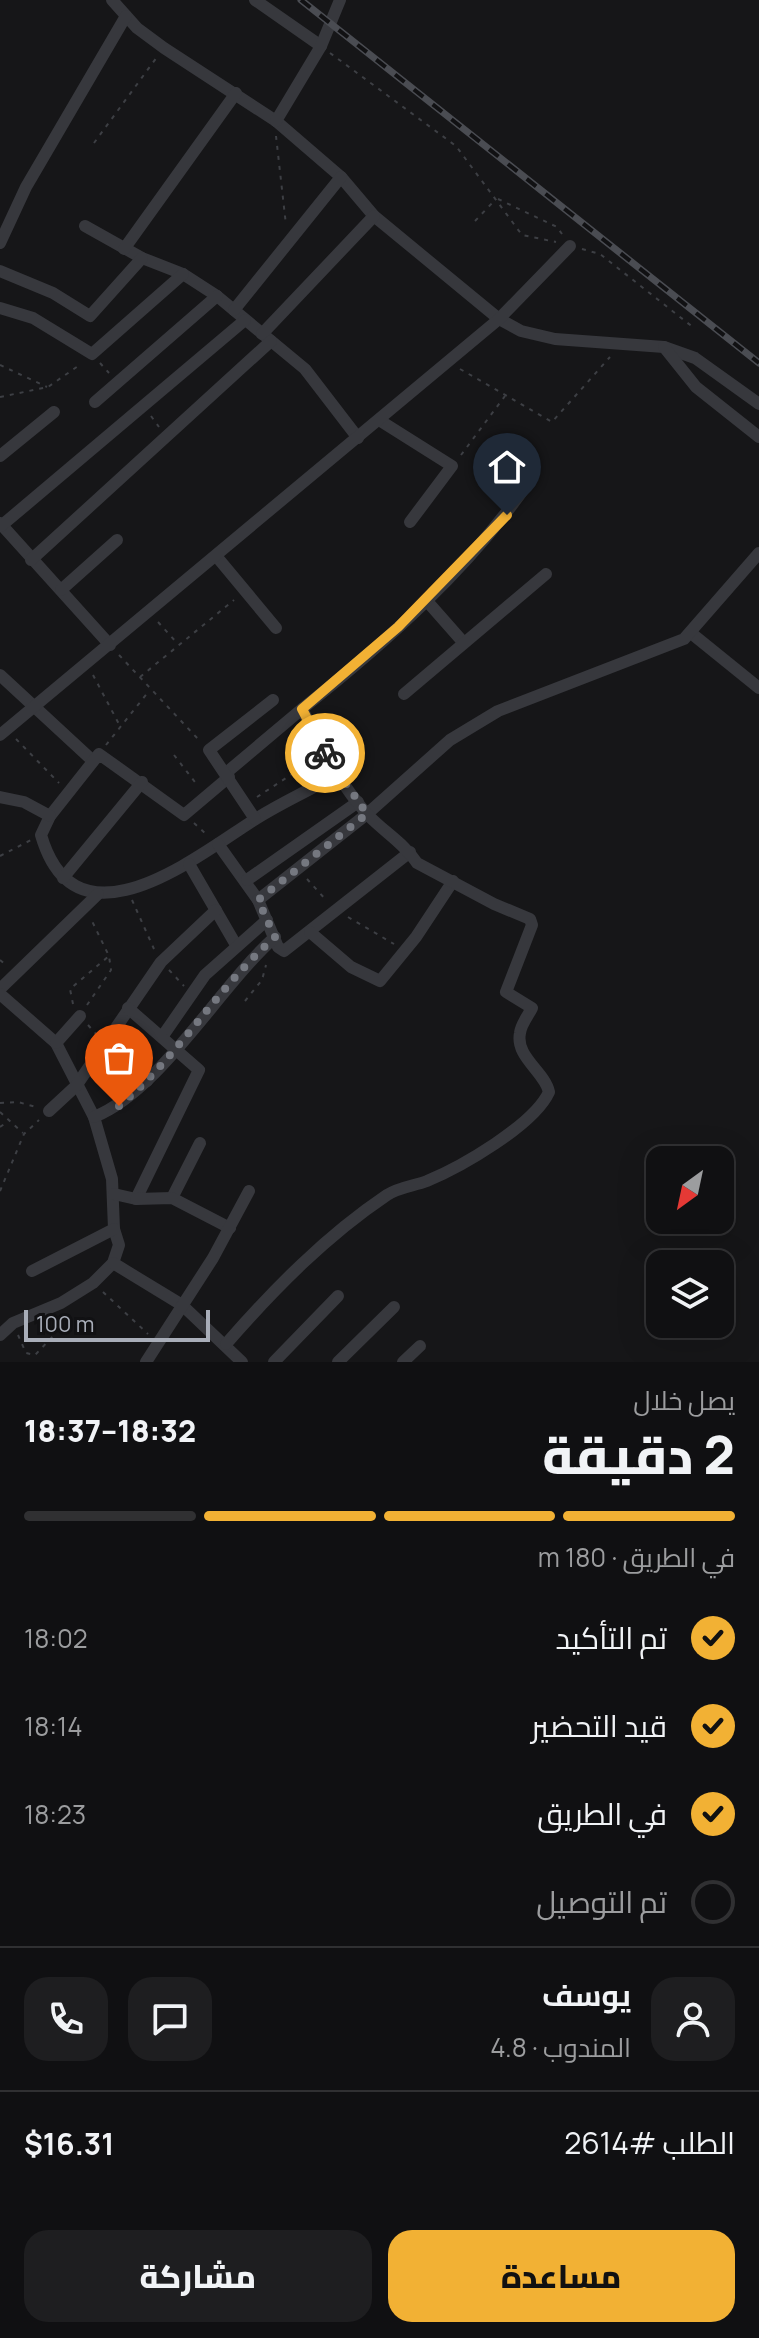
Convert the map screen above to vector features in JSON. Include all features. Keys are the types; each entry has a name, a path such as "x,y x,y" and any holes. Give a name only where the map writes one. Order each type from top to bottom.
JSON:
{"street":[{"path":"112,0 164,48 276,121 341,177 374,216 499,319 521,331 555,339 664,347 695,358 759,404"},
{"path":"255,0 321,46"},
{"path":"276,121 321,46 340,0"},
{"path":"0,243 26,187 126,16"},
{"path":"124,249 236,93"},
{"path":"234,310 341,177"},
{"path":"31,560 266,337 374,216"},
{"path":"85,226 142,258 183,274 217,296 305,369 358,438"},
{"path":"4,732 499,319 570,246"},
{"path":"0,271 53,293 90,316 142,258"},
{"path":"0,308 33,318 92,354 183,274"},
{"path":"95,402 217,296"},
{"path":"110,645 1,524 245,320"},
{"path":"664,347 696,387 759,437"},
{"path":"0,456 54,412"},
{"path":"379,420 452,466 410,522"},
{"path":"0,675 96,757 142,782 184,815 426,600 507,515 530,480"},
{"path":"61,590 117,540"},
{"path":"258,900 367,814 450,740 498,711 675,644 691,633 759,553"},
{"path":"217,557 276,628"},
{"path":"746,568 759,576"},
{"path":"404,694 546,574"},
{"path":"426,600 463,642"},
{"path":"691,633 759,688"},
{"path":"255,819 209,750 273,700"},
{"path":"226,1344 291,1274 379,1200 391,1192 444,1173 492,1145 546,1098 549,1087 527,1060 520,1041 519,1034 532,1008 506,992 532,925 530,919 426,871 410,852 367,814 337,774 302,709"},
{"path":"96,757 50,816 41,835 50,860 63,878 98,894 128,890 189,864 255,819 337,774"},
{"path":"63,878 142,782"},
{"path":"0,797 24,802 50,816"},
{"path":"247,880 358,802"},
{"path":"218,844 247,880 278,947 284,951 410,852"},
{"path":"189,864 236,945"},
{"path":"310,932 351,967 375,981 386,977 453,881"},
{"path":"0,1335 13,1323 61,1303 93,1283 113,1263 119,1245 114,1229 114,1194 94,1117 56,1043 0,991 14,971 86,909 98,894"},
{"path":"49,1111 76,1086 161,962 216,910"},
{"path":"162,1037 191,993 236,945 267,920"},
{"path":"94,1117 119,1106 147,1081 261,949 275,937"},
{"path":"128,1008 198,1066 199,1073 136,1199"},
{"path":"56,1043 80,1016"},
{"path":"105,1043 147,1081"},
{"path":"172,1198 200,1143"},
{"path":"146,1362 230,1228 249,1191"},
{"path":"114,1194 136,1199 172,1198 230,1228"},
{"path":"32,1271 114,1229"},
{"path":"113,1263 182,1305 242,1362"},
{"path":"274,1362 338,1296"},
{"path":"338,1362 394,1307"},
{"path":"0,1314 13,1323"},
{"path":"403,1362 420,1346"}],"path":[{"path":"321,46 456,146 522,235 600,254 694,328"},
{"path":"94,143 164,48"},
{"path":"276,121 276,163 289,242"},
{"path":"475,221 497,199"},
{"path":"497,199 557,227 570,246"},
{"path":"445,361 552,422 620,345"},
{"path":"92,354 118,383"},
{"path":"0,365 48,387"},
{"path":"0,397 23,395 48,387 75,369"},
{"path":"452,466 506,395"},
{"path":"143,406 165,436"},
{"path":"139,678 244,592"},
{"path":"150,613 179,645"},
{"path":"110,645 209,750"},
{"path":"87,664 121,727"},
{"path":"96,757 150,690"},
{"path":"4,732 68,793"},
{"path":"246,805 325,753"},
{"path":"174,755 206,796"},
{"path":"184,815 218,844"},
{"path":"0,856 41,835"},
{"path":"298,870 337,910 405,951"},
{"path":"128,890 161,962 191,993"},
{"path":"80,1016 111,970 109,956 86,909"},
{"path":"245,1001 266,973 261,949"},
{"path":"109,956 70,989 69,996 80,1016 105,1043 139,1044 162,1037"},
{"path":"0,1103 18,1102 49,1111"},
{"path":"0,1191 24,1134 49,1111"},
{"path":"0,1112 7,1122 24,1134"},
{"path":"0,1127 7,1122"},
{"path":"93,1283 157,1343"},
{"path":"13,1323 26,1353 35,1355 54,1335 61,1303"}],"railway":[{"path":"301,0 759,363"}],"way so far":[{"path":"119,1106 147,1081 247,963 275,937 258,900 367,814 325,753"}],"route":[{"path":"325,753 302,709 398,627 507,515"}]}
